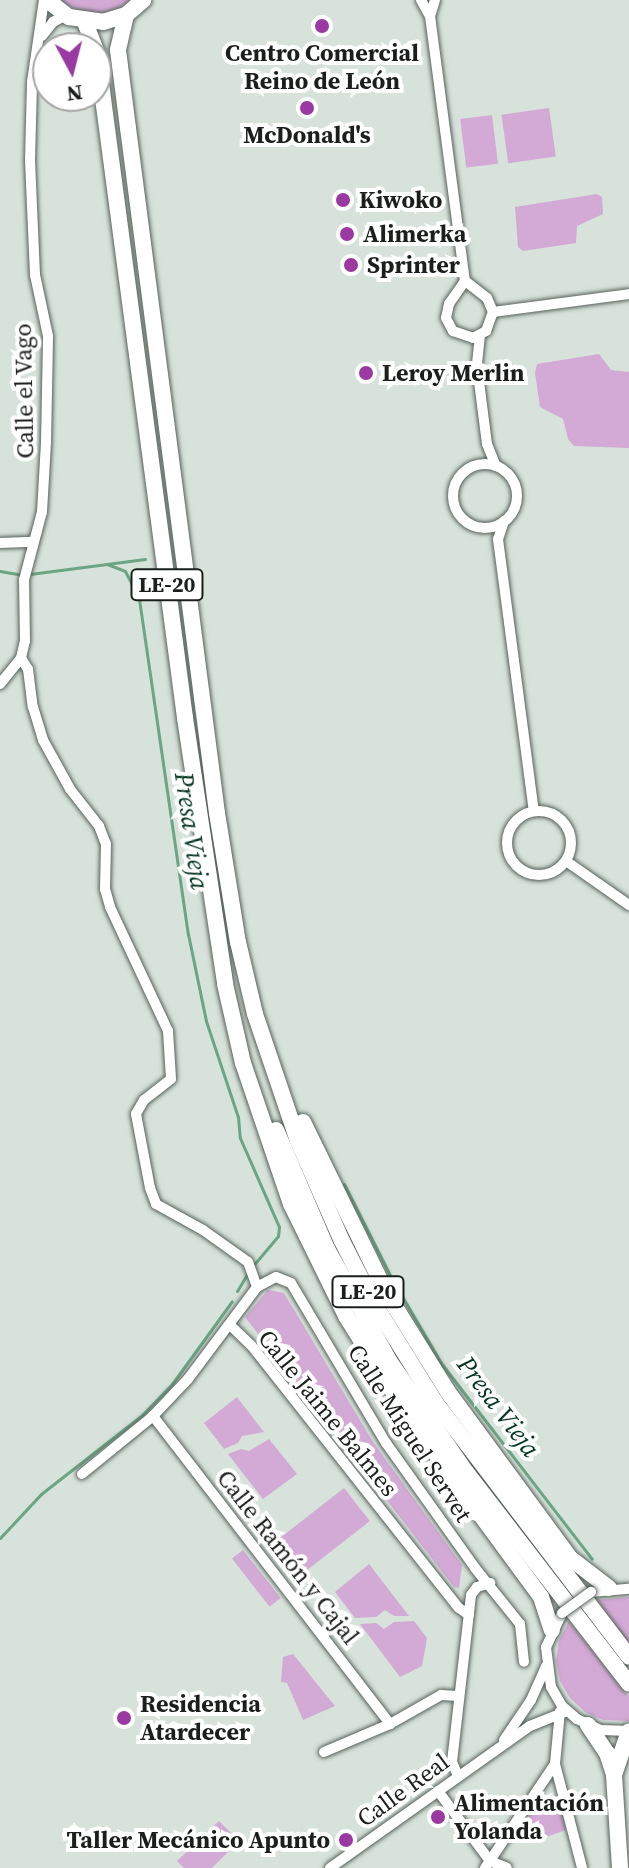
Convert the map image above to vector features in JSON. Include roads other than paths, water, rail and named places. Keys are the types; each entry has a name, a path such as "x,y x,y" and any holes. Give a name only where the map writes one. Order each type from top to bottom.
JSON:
{"highway":[{"path":"45,0 66,15 85,22 103,22 126,15 143,0"},
{"name":"LE-20","path":"126,15 118,50 226,870 255,1014 298,1141 373,1302 435,1402 629,1657"},
{"name":"LE-20","path":"85,22 97,53 183,702 220,945 239,1018 282,1147 346,1285 422,1411 629,1684"},
{"path":"226,870 249,965 292,1095 309,1137 387,1294 448,1392 552,1534 579,1567 609,1588"},
{"path":"220,945 231,1019 243,1063 276,1164 314,1256 377,1370 541,1597 552,1630"},
{"path":"588,1725 607,1753 615,1782 620,1868"},
{"path":"615,1782 629,1731"},
{"path":"615,1782 629,1761"}],"street":[{"name":"Calle el Vago","path":"40,32 45,0"},
{"path":"430,16 421,0 432,0 430,16 465,281 459,294 449,304 446,318 453,331 466,338 476,356"},
{"path":"46,32 53,22 66,15"},
{"name":"Calle el Vago","path":"21,658 25,641 26,573 42,512 49,378 48,336 35,275 30,194 32,82"},
{"path":"465,281 474,291 487,298 493,312 490,326 480,335 466,338"},
{"path":"459,294 474,291"},
{"path":"493,312 629,294"},
{"path":"480,335 476,356 487,444 496,466"},
{"path":"487,444 476,465 459,476 453,500 466,522 486,527 498,539"},
{"path":"476,465 496,466 505,471 516,488 514,507 504,521 498,539 534,811"},
{"path":"486,527 504,521"},
{"path":"0,543 33,542"},
{"path":"0,684 21,658 28,669 33,707 43,740 70,789 99,826 106,844 105,889 110,907 168,1031 171,1079 144,1100 136,1114 150,1188 156,1204 203,1230 251,1267 257,1287 230,1325"},
{"path":"534,811 552,813 567,826 572,845 559,869 539,875 519,868 508,851 509,830 515,821 534,811"},
{"path":"566,861 629,905"},
{"name":"Calle Miguel Servet","path":"257,1287 276,1277 291,1283 386,1443 475,1568 490,1583"},
{"name":"Calle Jaime Balmes","path":"82,1474 153,1416 188,1379 230,1325 251,1345 459,1608 469,1615"},
{"name":"Calle Ramón y Cajal","path":"153,1416 390,1724"},
{"path":"458,1776 452,1762 475,1568"},
{"path":"471,1595 477,1587 490,1583 520,1624 524,1662"},
{"path":"552,1630 562,1613 591,1592 609,1588 629,1589"},
{"name":"Calle Real","path":"500,1746 531,1700 546,1666 552,1630"},
{"path":"546,1666 551,1687 563,1710 601,1730 629,1731"},
{"path":"324,1752 390,1724 441,1695 458,1696"},
{"path":"563,1710 555,1764 582,1868"},
{"name":"Calle Real","path":"330,1868 500,1746 539,1720 563,1710"},
{"path":"488,1864 555,1764"},
{"path":"438,1791 488,1864 507,1868"}],"waterway":[{"name":"Presa Vieja","path":"30,574 145,559"},
{"name":"Presa Vieja","path":"107,564 125,571 139,599 188,934 206,1021 238,1117 240,1138 279,1227 278,1236 254,1265"},
{"name":"Presa Vieja","path":"0,571 23,575"},
{"name":"Presa Vieja","path":"344,1184 392,1279 441,1363 592,1559"},
{"path":"237,1291 249,1271"},
{"path":"0,1538 41,1494 142,1415 172,1384 232,1301"}],"place":[{"name":"Centro Comercial Reino de León","path":"322,26"},
{"name":"McDonald's","path":"307,108"},
{"name":"Kiwoko","path":"343,200"},
{"name":"Alimerka","path":"347,234"},
{"name":"Sprinter","path":"351,265"},
{"name":"Leroy Merlin","path":"366,373"},
{"name":"Residencia Atardecer","path":"124,1718"},
{"name":"Alimentación Yolanda","path":"438,1817"},
{"name":"Taller Mecánico Apunto","path":"346,1840"}]}
